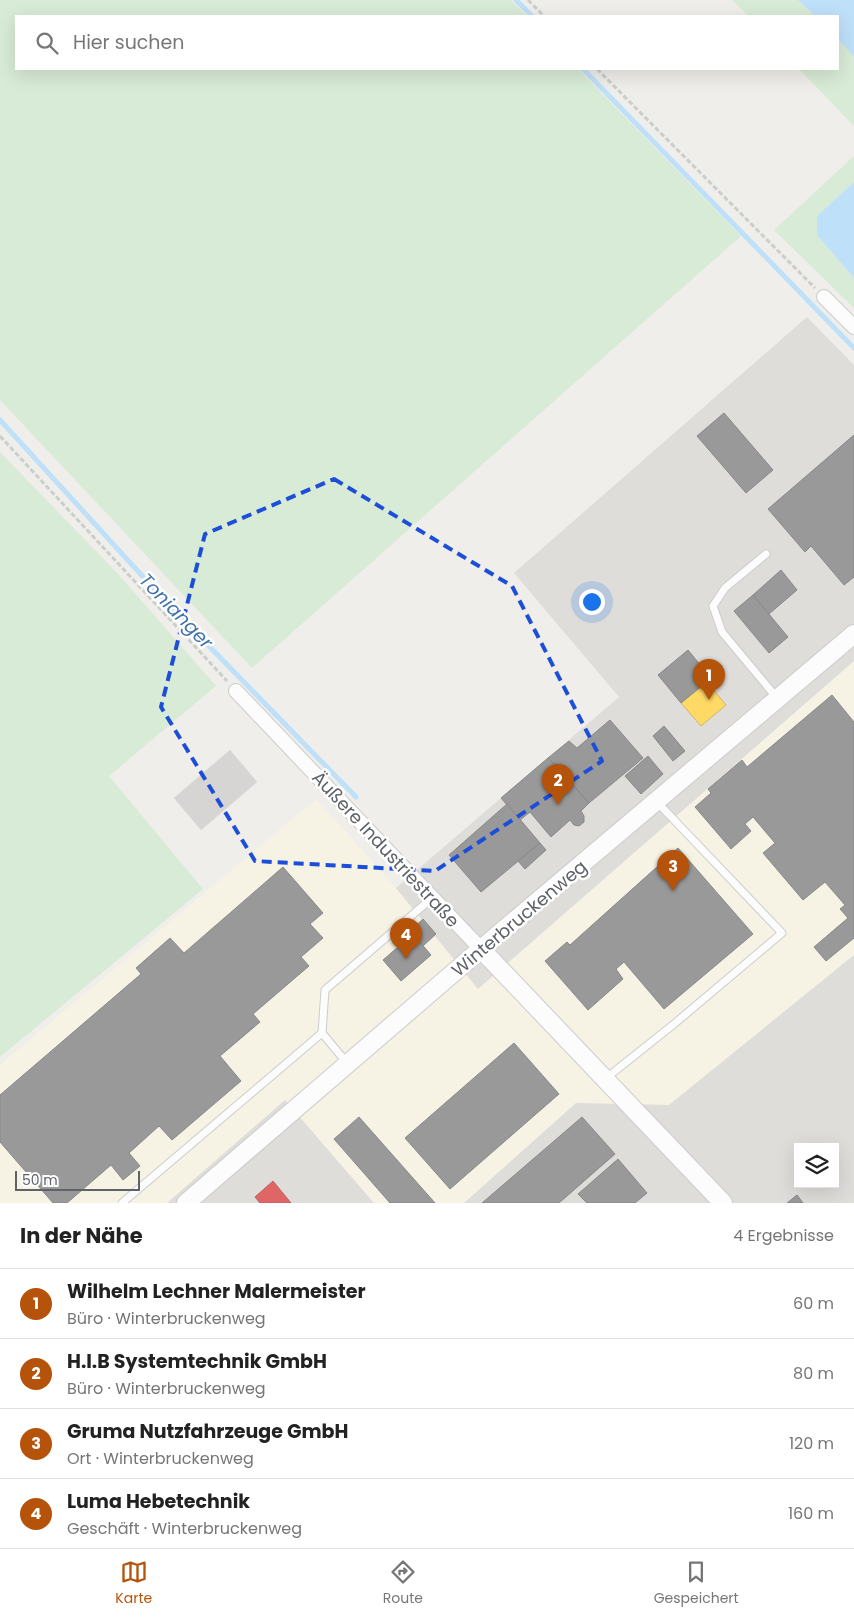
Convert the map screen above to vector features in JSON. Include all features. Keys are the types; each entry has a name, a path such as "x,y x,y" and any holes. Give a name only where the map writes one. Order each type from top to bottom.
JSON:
{"street":[{"path":"824,298 854,327"},
{"name":"Winterbruckenweg","path":"186,1203 481,949 854,634"},
{"name":"Äußere Industriestraße","path":"236,691 723,1203"}],"lane":[{"path":"766,554 725,588 713,606 722,632 778,699"},
{"path":"605,1079 782,933 657,801"},
{"path":"348,1064 322,1033 325,990 432,898"},
{"path":"122,1203 322,1033"}],"path":[{"path":"528,0 543,15"},
{"path":"597,70 824,298"},
{"path":"0,436 236,691"}],"highlighted area":[{"path":"334,479 512,586 602,761 435,871 255,861 161,707 205,534"}],"shaded area":[{"path":"807,317 854,365 854,661 478,989 396,888 619,697 514,573"},
{"path":"854,661 854,955 669,1105 576,1103 464,1203 232,1203 285,1101 167,1203 0,1203 0,1065 316,799 396,888 478,989"},
{"path":"854,955 854,1203 464,1203 576,1103 669,1105"},
{"path":"285,1100 374,1203 167,1203"}],"green space":[{"path":"0,0 511,0 526,15 15,15 15,70 579,70 741,236 252,668 0,400"},
{"path":"732,0 798,0 814,15 747,15"},
{"path":"839,40 854,57 854,126 800,70 839,70"},
{"path":"854,156 854,182 817,216 817,235 854,278 854,308 774,230"},
{"path":"0,452 119,575 216,686 109,776 203,889 0,1057"}],"water":[{"path":"798,0 854,0 854,57 839,40 839,15 814,15"},
{"path":"854,182 854,278 817,235 817,216"}],"building: Wohnen":[{"path":"707,682 726,705 701,726 681,703"}],"building: Handel":[{"path":"273,1181 291,1203 260,1203 255,1197"}],"building: Industrie":[{"path":"724,413 773,470 746,493 697,436"},
{"path":"854,435 854,577 844,585 811,546 805,552 768,509"},
{"path":"781,570 797,590 769,614 753,595"},
{"path":"753,595 788,637 769,653 734,611"},
{"path":"688,650 711,678 681,703 658,675"},
{"path":"832,695 854,722 854,938 826,961 814,947 848,918 840,909 845,905 825,882 803,900 763,853 775,843 753,817 745,824 751,831 731,849 695,807 711,793 708,789 742,760 747,767"},
{"path":"610,720 643,758 589,803 548,758 569,741 577,748"},
{"path":"664,726 685,751 673,761 653,736"},
{"path":"648,756 663,774 641,794 625,776"},
{"path":"548,758 589,803 581,811 584,816 584,822 579,826 574,825 570,820 551,837 530,812 520,820 501,798"},
{"path":"507,804 540,843 481,892 449,855"},
{"path":"540,843 546,850 525,869 518,861"},
{"path":"678,848 753,934 664,1009 624,962 616,969 623,979 588,1010 545,961 567,942 570,945"},
{"path":"283,867 323,913 310,924 323,938 301,957 309,966 253,1014 260,1022 220,1056 241,1081 172,1140 159,1126 129,1153 140,1166 123,1180 111,1165 67,1203 53,1203 0,1142 0,1095 141,974 136,968 170,938 184,953"},
{"path":"423,919 436,934 423,946 410,931"},
{"path":"413,934 431,955 401,981 383,960"},
{"path":"514,1043 559,1094 450,1189 405,1138"},
{"path":"359,1117 435,1203 390,1203 334,1139"},
{"path":"582,1117 615,1154 559,1203 482,1203"},
{"path":"618,1159 647,1193 635,1203 587,1203 578,1194"},
{"path":"797,1195 803,1203 787,1203"}],"building: Sonstige":[{"path":"230,750 257,782 201,830 174,798"}],"waterway":[{"path":"516,0 531,15"},
{"path":"584,70 854,348"},
{"name":"Tonianger","path":"0,420 166,602 356,797"}],"place":[{"name":"Wilhelm Lechner Malermeister","path":"709,700"},
{"name":"H.I.B Systemtechnik GmbH","path":"558,805"},
{"name":"Gruma Nutzfahrzeuge GmbH","path":"673,891"},
{"name":"Luma Hebetechnik","path":"406,959"}]}
